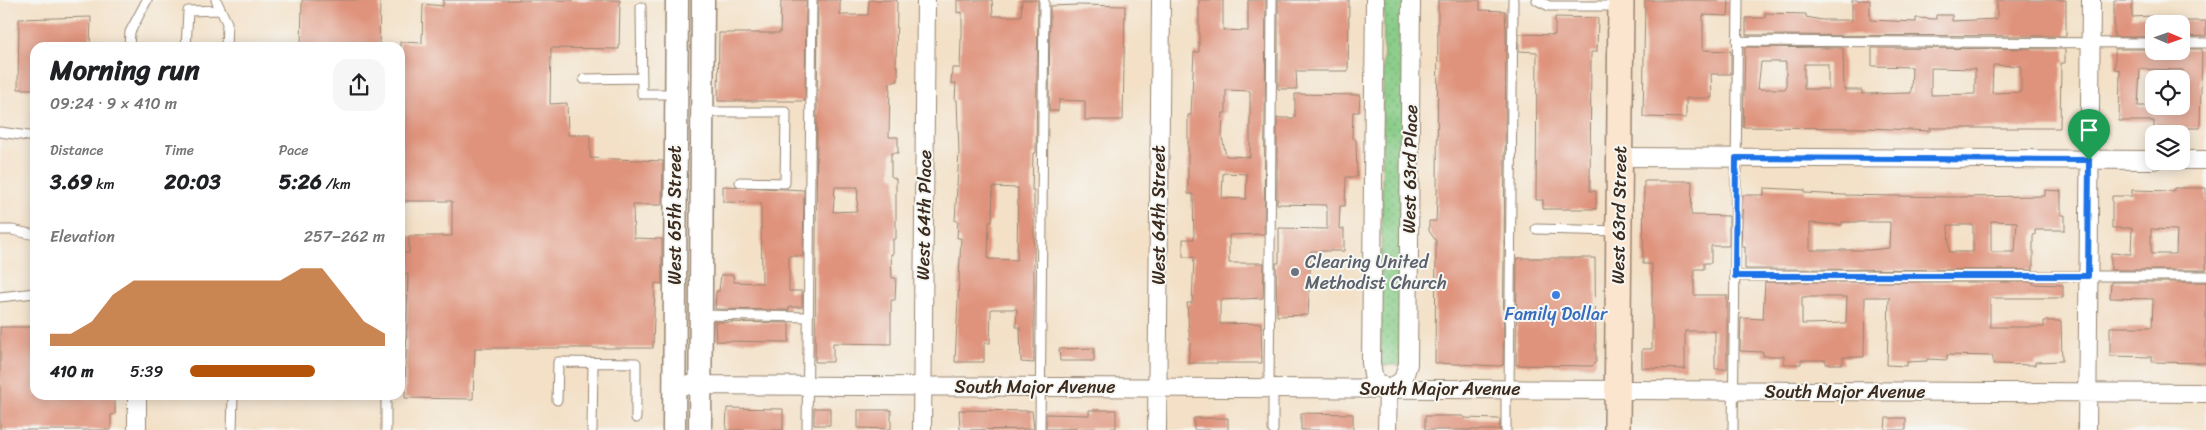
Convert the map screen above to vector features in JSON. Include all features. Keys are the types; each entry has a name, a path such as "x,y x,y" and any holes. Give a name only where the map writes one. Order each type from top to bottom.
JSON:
{"main road":[{"name":"West 63rd Street","path":"1617,430 1621,3"}],"street":[{"name":"West 65th Street","path":"674,430 677,0"},
{"name":"West 65th Street","path":"700,430 703,0"},
{"name":"West 64th Place","path":"922,430 926,0"},
{"name":"West 64th Street","path":"1158,430 1161,0"},
{"name":"West 63rd Place","path":"1375,0 1370,363 1374,380 1388,390 1402,380 1408,364 1411,0"},
{"path":"2087,430 2091,0"},
{"path":"1620,157 2145,160"},
{"path":"2190,160 2206,160"},
{"name":"South Major Avenue","path":"674,385 2206,393"},
{"path":"1387,430 1388,390"},
{"path":"137,400 137,430"}],"lane":[{"path":"129,42 130,32 147,0"},
{"path":"216,0 226,23 226,42"},
{"path":"807,430 812,0"},
{"path":"1040,430 1044,0"},
{"path":"1272,0 1272,430"},
{"path":"1506,430 1513,0"},
{"path":"1536,0 1549,6 1621,3"},
{"path":"1733,430 1738,0"},
{"path":"642,7 642,94 676,94"},
{"path":"186,42 188,11 221,10"},
{"path":"1737,41 2145,43"},
{"path":"2190,43 2206,43"},
{"path":"584,79 642,78"},
{"path":"703,112 786,112 785,182 740,182"},
{"path":"0,132 30,136"},
{"path":"1536,229 1619,231"},
{"path":"0,230 12,230 30,234"},
{"path":"1735,276 2206,276"},
{"path":"0,298 30,294"},
{"path":"701,315 808,317"},
{"path":"557,400 558,362 636,363 636,418"},
{"path":"592,430 593,363"},
{"path":"232,430 233,400"},
{"path":"386,400 386,430"}],"green space":[{"path":"1384,0 1406,0 1403,365 1380,365"}],"building":[{"path":"302,0 380,0 379,42 301,42"},
{"path":"443,0 620,0 619,49 551,48 550,104 567,103 568,135 590,135 590,158 663,161 662,205 633,205 634,238 662,239 662,284 655,283 653,348 475,348 473,399 405,398 408,274 405,274 405,253 409,253 409,236 452,236 452,201 405,201 405,42 422,43 423,4 443,6"},
{"path":"781,0 806,0 805,101 718,101 719,33 780,33"},
{"path":"818,0 840,0 840,15 868,15 869,0 897,0 896,67 898,67 898,81 890,83 889,137 898,137 898,153 891,153 891,176 896,179 896,239 893,239 893,254 891,254 892,278 896,278 895,300 891,300 891,344 833,343 833,362 815,362","holes":["835,187 858,187 857,211 833,212"]},
{"path":"957,0 992,0 993,16 1021,16 1022,0 1038,0 1036,153 1033,153 1032,190 1034,190 1034,363 1021,362 1020,327 1016,327 1017,309 991,309 990,343 984,343 984,362 955,362 961,238 957,238 958,221 955,221 959,152 957,100 955,100 956,83 951,83 952,68 960,68 962,12 957,13","holes":["993,187 1018,188 1017,260 988,259 989,222 992,222"]},
{"path":"1199,0 1223,0 1223,30 1248,31 1248,0 1266,0 1264,234 1229,235 1229,263 1264,263 1263,298 1220,300 1220,324 1261,323 1262,363 1188,363 1190,345 1187,303 1192,303 1194,257 1183,257 1183,239 1194,239 1193,194 1188,194 1188,115 1191,115 1194,52 1199,52","holes":["1226,90 1250,91 1250,157 1226,156 1222,137 1223,113 1226,113","1223,173 1247,174 1246,199 1222,198"]},
{"path":"1278,0 1349,0 1348,71 1296,71 1297,89 1278,89"},
{"path":"1438,0 1480,0 1480,10 1505,11 1503,365 1499,366 1435,363 1436,241 1429,231 1429,221 1436,221 1437,199"},
{"path":"1645,0 1729,0 1728,16 1703,15 1703,50 1731,51 1731,74 1711,74 1712,98 1686,98 1686,118 1643,117"},
{"path":"1852,0 1870,0 1870,20 1916,22 1916,18 1936,19 1936,15 1952,15 1952,21 1997,19 1997,0 2066,0 2066,36 1746,35 1746,18 1765,18 1765,13 1806,14 1806,17 1822,20 1852,20"},
{"path":"2114,0 2132,0 2132,17 2145,16 2145,37 2114,37"},
{"path":"1050,6 1125,6 1123,120 1085,120 1085,101 1059,100 1058,111 1049,111"},
{"path":"91,17 90,42 30,42 30,89 18,89 19,19"},
{"path":"1555,17 1598,18 1597,52 1591,52 1590,191 1596,191 1596,209 1543,209 1543,200 1536,200 1537,52 1519,51 1519,34 1555,35"},
{"path":"2190,21 2206,21 2206,36 2190,37"},
{"path":"1745,47 1843,48 1844,90 1862,90 1862,94 1911,93 1912,67 1872,66 1872,48 2065,49 2065,63 2061,63 2060,128 1930,128 1930,131 1869,128 1743,127","holes":["1761,62 1786,62 1786,89 1758,89","1804,64 1828,64 1828,89 1804,89","1993,65 2021,66 2021,92 1992,93","1931,68 1975,69 1975,94 1931,95"]},
{"path":"2115,49 2145,49 2145,60 2190,60 2190,49 2202,49 2200,128 2190,128 2190,125 2154,125 2154,121 2119,121 2120,70 2115,69"},
{"path":"1295,94 1360,95 1359,112 1353,112 1352,137 1356,140 1357,177 1346,177 1345,206 1340,206 1339,229 1344,229 1344,251 1311,251 1308,315 1277,316 1276,263 1279,263 1279,228 1327,229 1327,205 1277,204 1277,118 1295,118"},
{"path":"1644,181 1692,181 1691,215 1729,216 1729,246 1711,246 1711,263 1704,263 1704,269 1694,269 1694,295 1727,295 1727,369 1715,369 1715,331 1685,331 1685,369 1642,368 1642,349 1652,349 1652,264 1643,264"},
{"path":"723,186 804,190 803,256 789,256 789,291 802,291 802,307 789,307 789,310 715,309 716,291 719,291 721,275 733,275 734,282 762,283 761,203 723,202"},
{"path":"1764,188 1805,190 1805,193 1842,195 1953,197 2045,196 2045,190 2061,191 2061,215 2065,215 2065,230 2035,230 2035,235 2033,235 2033,270 1745,269 1745,247 1741,247 1743,195 1764,195","holes":["1991,221 2017,222 2015,252 1991,252","1842,222 1890,222 1889,248 1870,250 1810,250 1810,223 1842,225","1948,225 1973,225 1973,252 1949,252"]},
{"path":"2174,188 2206,188 2206,270 2111,270 2111,253 2131,254 2132,228 2112,228 2112,196 2132,196 2132,190 2174,191","holes":["2151,229 2177,230 2176,254 2151,254"]},
{"name":"Family Dollar","path":"1517,258 1595,258 1596,362 1592,366 1516,365"},
{"path":"1765,282 2033,282 2033,284 2063,285 2063,298 1990,298 1990,327 2044,327 2044,321 2061,321 2062,361 2035,362 2035,365 1993,364 1993,356 1947,355 1947,360 1927,359 1927,361 1907,362 1907,366 1887,365 1889,297 1865,297 1864,357 1843,357 1843,364 1826,364 1826,360 1801,360 1801,364 1784,364 1784,356 1763,356 1763,352 1740,351 1741,318 1763,319","holes":["1802,297 1847,297 1846,323 1802,324"]},
{"path":"2111,282 2206,282 2206,363 2152,362 2152,357 2110,356 2110,327 2152,327 2153,299 2110,298"},
{"path":"715,322 789,323 789,342 716,341"},
{"path":"0,327 30,327 30,400 115,400 115,414 111,415 111,430 0,430"},
{"path":"1094,348 1094,361 1060,361 1059,349"},
{"path":"727,408 783,409 783,430 726,430"},
{"path":"814,408 830,408 830,425 814,425"},
{"path":"858,410 891,410 891,429 858,428"},
{"path":"959,410 1032,411 1034,429 960,430"},
{"path":"1089,410 1116,410 1116,428 1046,429 1046,414 1089,415"},
{"path":"1301,413 1353,414 1353,430 1301,430"},
{"path":"1425,416 1464,416 1464,418 1500,419 1500,430 1425,430"},
{"path":"1194,418 1228,418 1228,430 1194,430"},
{"path":"1886,418 1906,418 1906,430 1885,430"}],"place":[{"name":"Clearing United Methodist Church","path":"1295,272"},
{"name":"Family Dollar","path":"1556,295"}],"route":[{"path":"1736,158 2089,160 2088,276 1735,276 1736,158"}]}
